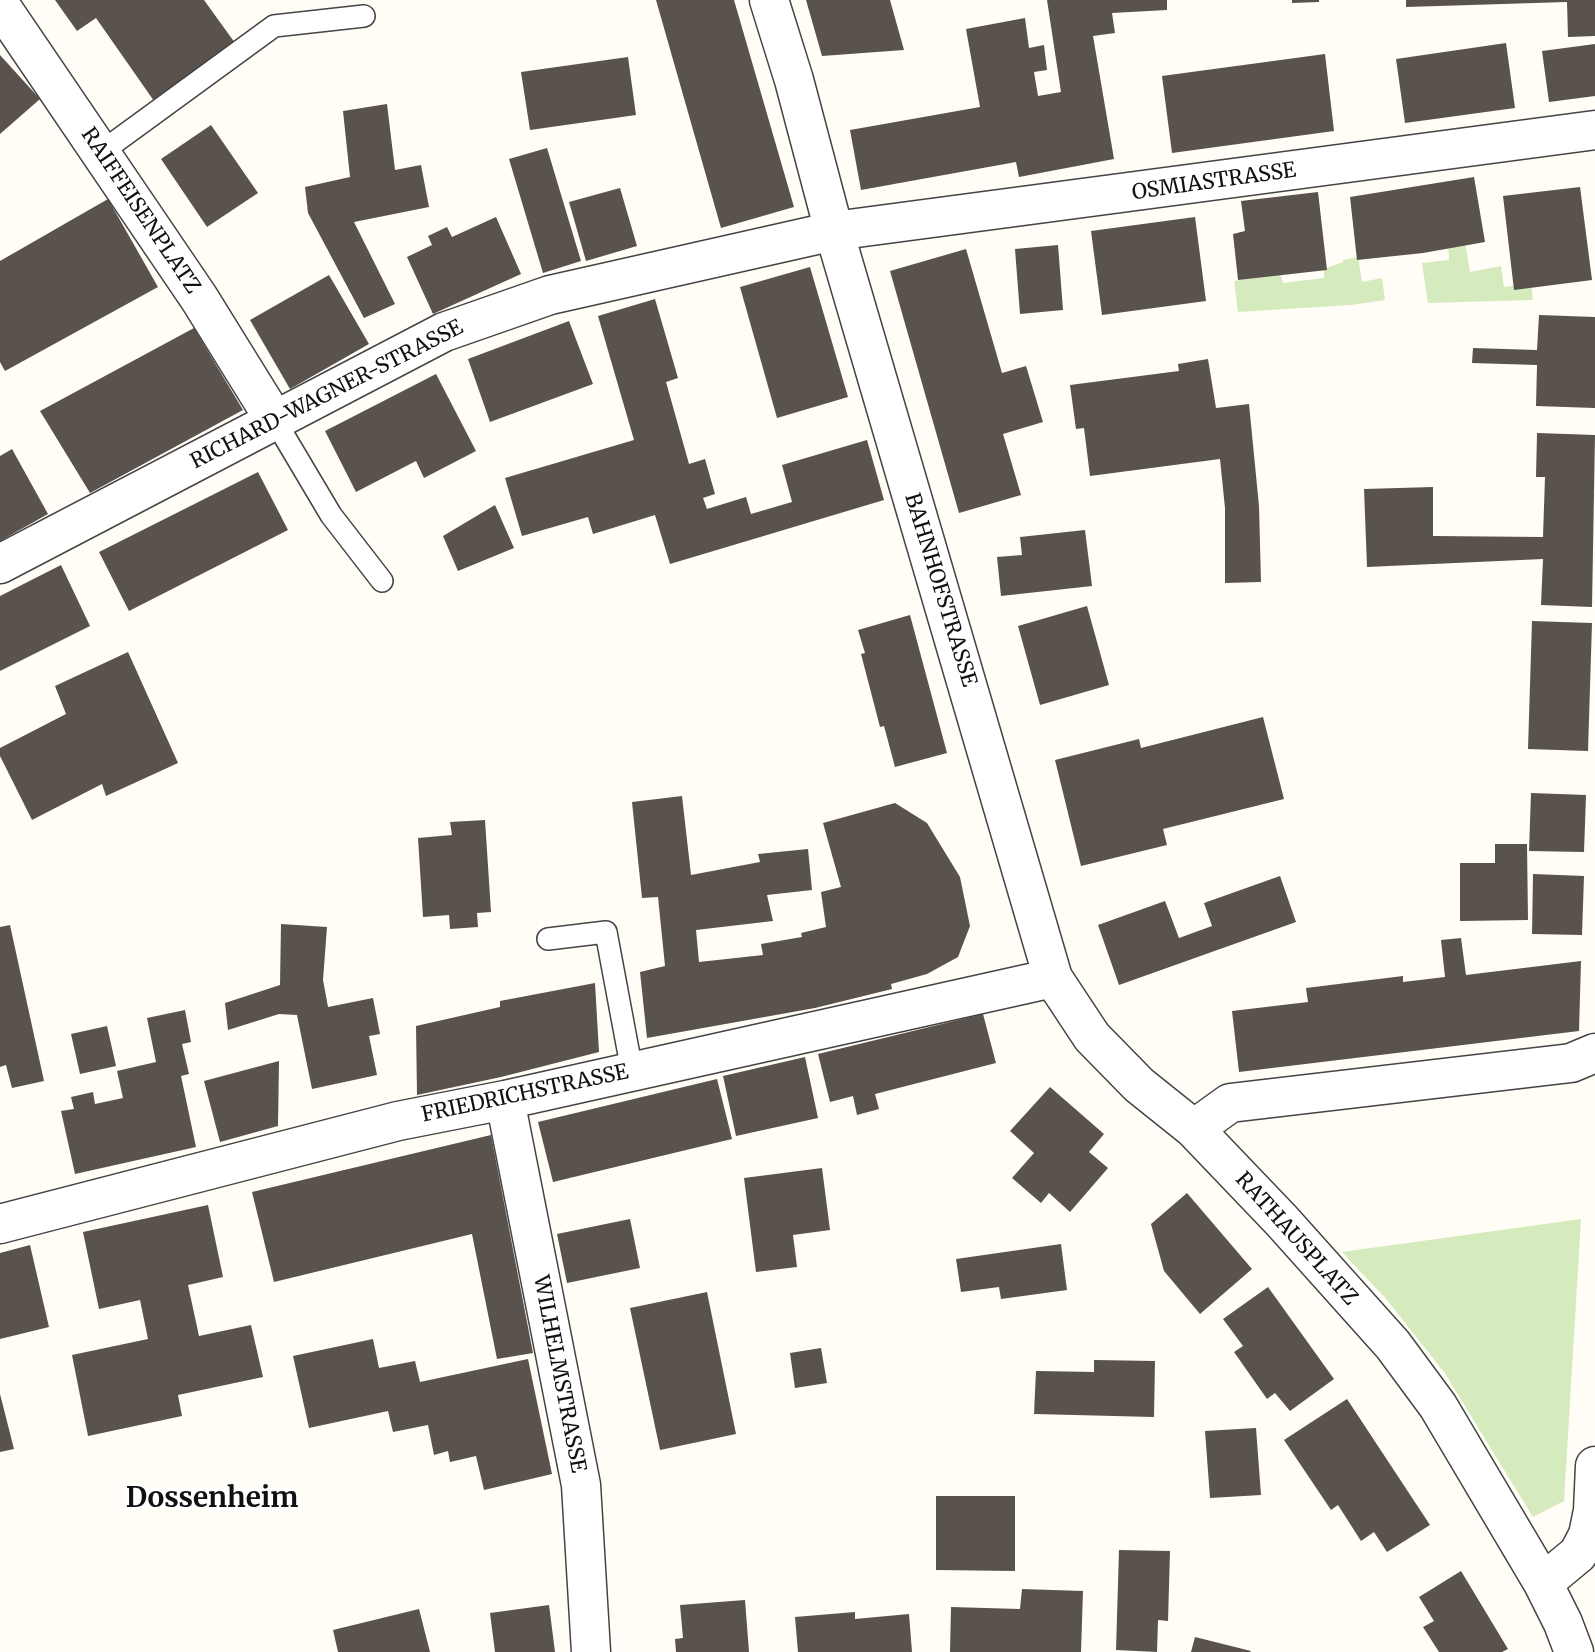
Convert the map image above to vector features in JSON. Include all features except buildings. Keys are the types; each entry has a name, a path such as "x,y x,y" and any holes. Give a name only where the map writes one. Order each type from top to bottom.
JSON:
{"street":[{"name":"BAHNHOFSTRASSE","path":"769,0 834,232 1053,978 1091,1037 1139,1085 1194,1129"},
{"name":"RAIFFEISENPLATZ","path":"0,5 199,298 274,419"},
{"name":"OSMIASTRASSE","path":"834,232 1595,130"},
{"name":"RICHARD-WAGNER-STRASSE","path":"0,564 444,332 550,295 834,232"},
{"name":"FRIEDRICHSTRASSE","path":"0,1224 398,1121 505,1100 1053,978"},
{"path":"1194,1129 1230,1103 1571,1063 1595,1053"},
{"name":"WILHELMSTRASSE","path":"505,1100 581,1485 591,1652"},
{"name":"RATHAUSPLATZ","path":"1194,1129 1282,1221 1393,1345 1438,1406 1543,1583 1563,1622 1574,1652"},
{"path":"1543,1583 1578,1554 1588,1535 1594,1509 1595,1466"}],"lane":[{"path":"100,153 274,26 364,16"},
{"path":"274,419 331,515 382,580"},
{"path":"548,939 606,932 632,1072"}],"green space":[{"path":"1465,242 1470,272 1501,266 1504,287 1531,283 1533,300 1428,303 1422,263 1449,260 1448,244"},
{"path":"1358,257 1362,282 1382,278 1385,300 1351,305 1238,312 1234,281 1280,273 1283,283 1324,278 1324,269 1343,260"},
{"path":"1581,1219 1564,1501 1533,1517 1444,1372 1387,1300 1342,1252"}],"district":[{"name":"Dossenheim","path":"212,1499"}]}
